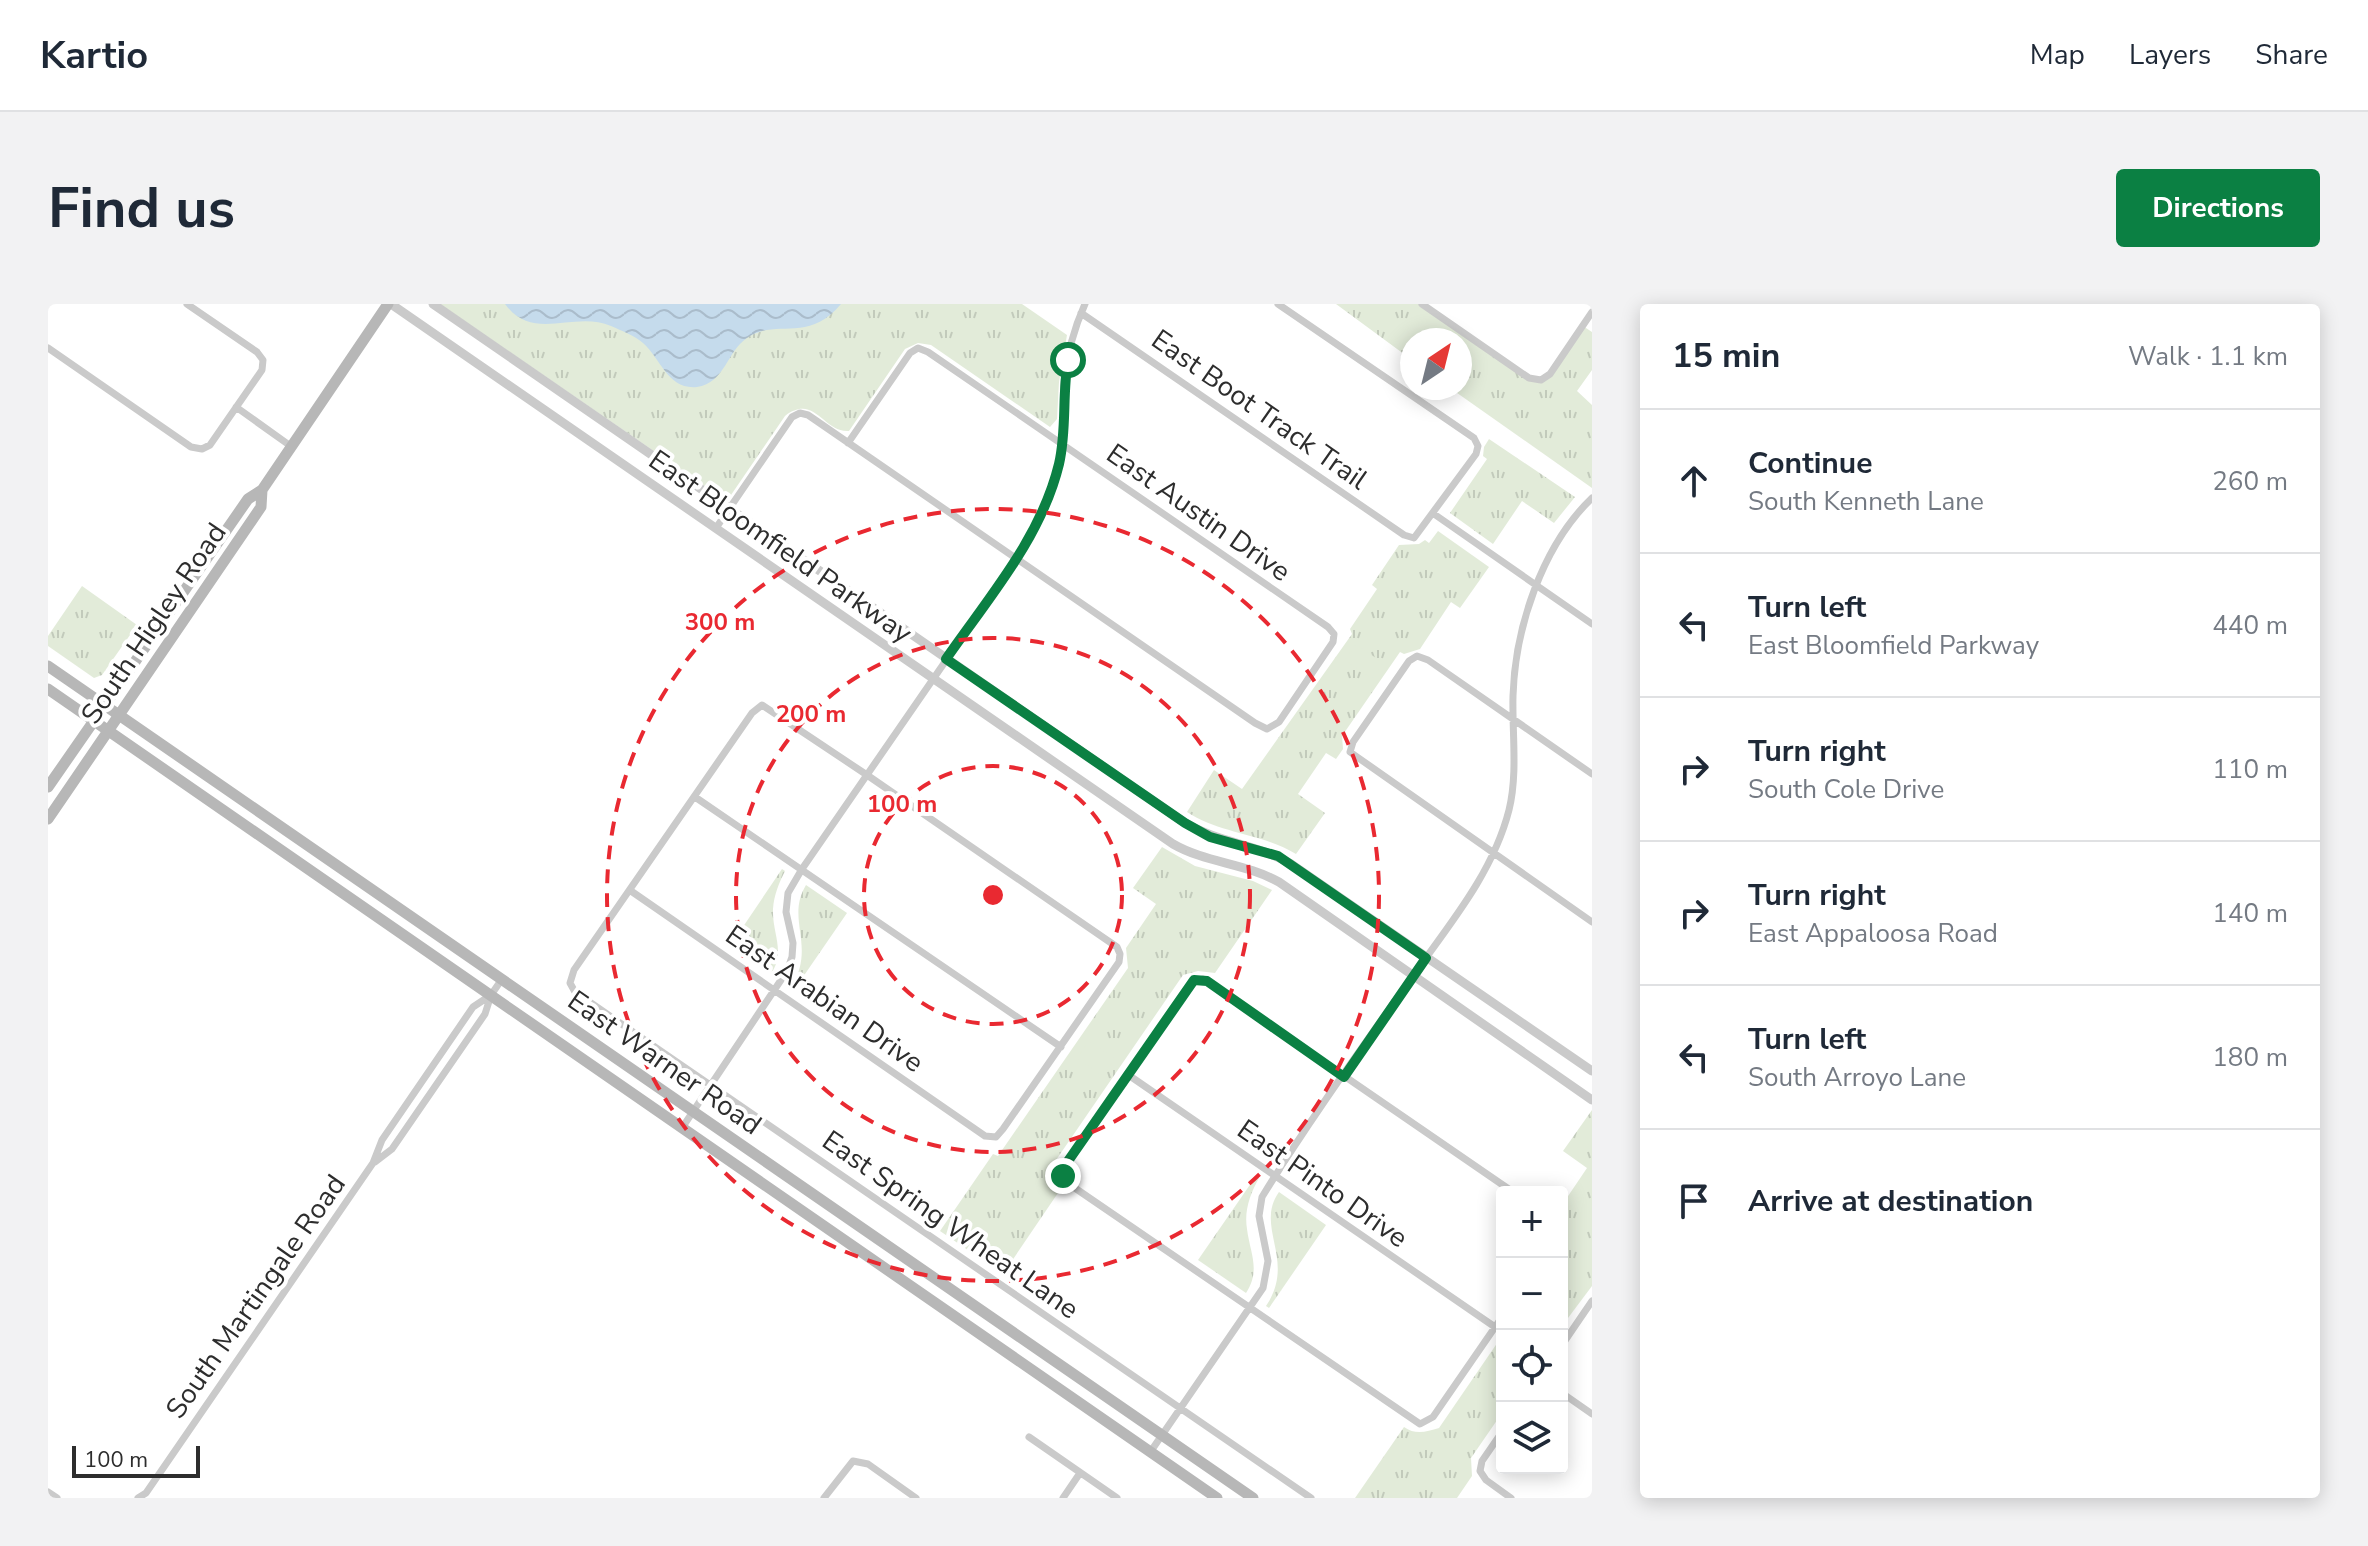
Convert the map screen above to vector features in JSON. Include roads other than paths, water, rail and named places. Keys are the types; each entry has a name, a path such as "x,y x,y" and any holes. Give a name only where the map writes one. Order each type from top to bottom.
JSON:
{"main road":[{"name":"South Higley Road","path":"48,787 248,499 262,490 390,304"},
{"name":"South Higley Road","path":"48,819 261,507 262,490"},
{"name":"East Warner Road","path":"48,666 1253,1498"},
{"name":"East Warner Road","path":"48,689 1217,1498"},
{"path":"315,875 326,859"},
{"path":"944,1311 956,1293"}],"street":[{"path":"48,348 193,448 202,449 210,445 262,370 263,363 257,352 187,304"},
{"name":"East Bloomfield Parkway","path":"390,304 1173,844 1194,855 1264,874 1592,1100"},
{"name":"East Bloomfield Parkway","path":"433,304 1193,828 1210,837 1278,856 1592,1071"},
{"path":"682,1128 776,989 792,957 793,943 786,912 788,893 802,869 1016,559 1044,510 1063,444 1064,382 1085,304"},
{"path":"1278,304 1474,438 1478,446 1476,454 1434,514 1592,624"},
{"path":"1422,304 1529,378 1541,380 1550,374 1586,328 1592,312"},
{"name":"East Boot Track Trail","path":"1081,313 1404,535 1414,538 1434,514"},
{"name":"East Austin Drive","path":"848,443 910,353 918,348 928,352 1328,627 1334,634 1333,642 1279,722 1267,729 1016,559"},
{"path":"236,407 292,447"},
{"path":"716,528 792,417 800,413 808,415 1016,559"},
{"path":"1151,1451 1263,1288 1268,1261 1259,1216 1262,1197 1494,854 1510,807 1513,692 1523,630 1535,585 1565,530 1592,498"},
{"path":"1592,774 1428,660 1417,656 1409,661 1353,742 1350,752 1592,922"},
{"path":"631,891 752,713 762,705 1117,947 1119,962 1061,1047 695,797"},
{"name":"East Spring Wheat Lane","path":"631,891 574,970 570,983 575,992 1311,1498"},
{"name":"East Arabian Drive","path":"631,891 985,1136 996,1137 1061,1047"},
{"name":"South Martingale Road","path":"373,1163 392,1149 485,1014 491,995 502,979"},
{"path":"1495,1327 1433,1417 1425,1423 1414,1422 1069,1184 1063,1176 1066,1164 1127,1074 1190,984 1198,979 1207,981 1504,1186"},
{"name":"South Martingale Road","path":"143,1496 373,1163 382,1140 473,1007 491,995"},
{"name":"East Pinto Drive","path":"1127,1074 1495,1327"},
{"path":"1568,1336 1592,1301"},
{"path":"1568,1397 1592,1414"},
{"path":"1029,1437 1117,1498"},
{"path":"1496,1441 1482,1461 1480,1471 1486,1480 1511,1498"},
{"path":"828,1497 853,1461 868,1464 916,1498"},
{"path":"1063,1498 1080,1473"},
{"path":"48,1492 57,1498"}],"water":[{"path":"505,304 841,304 816,324 759,332 747,338 714,379 697,387 687,387 672,379 643,343 632,335 597,322 528,322"}]}
